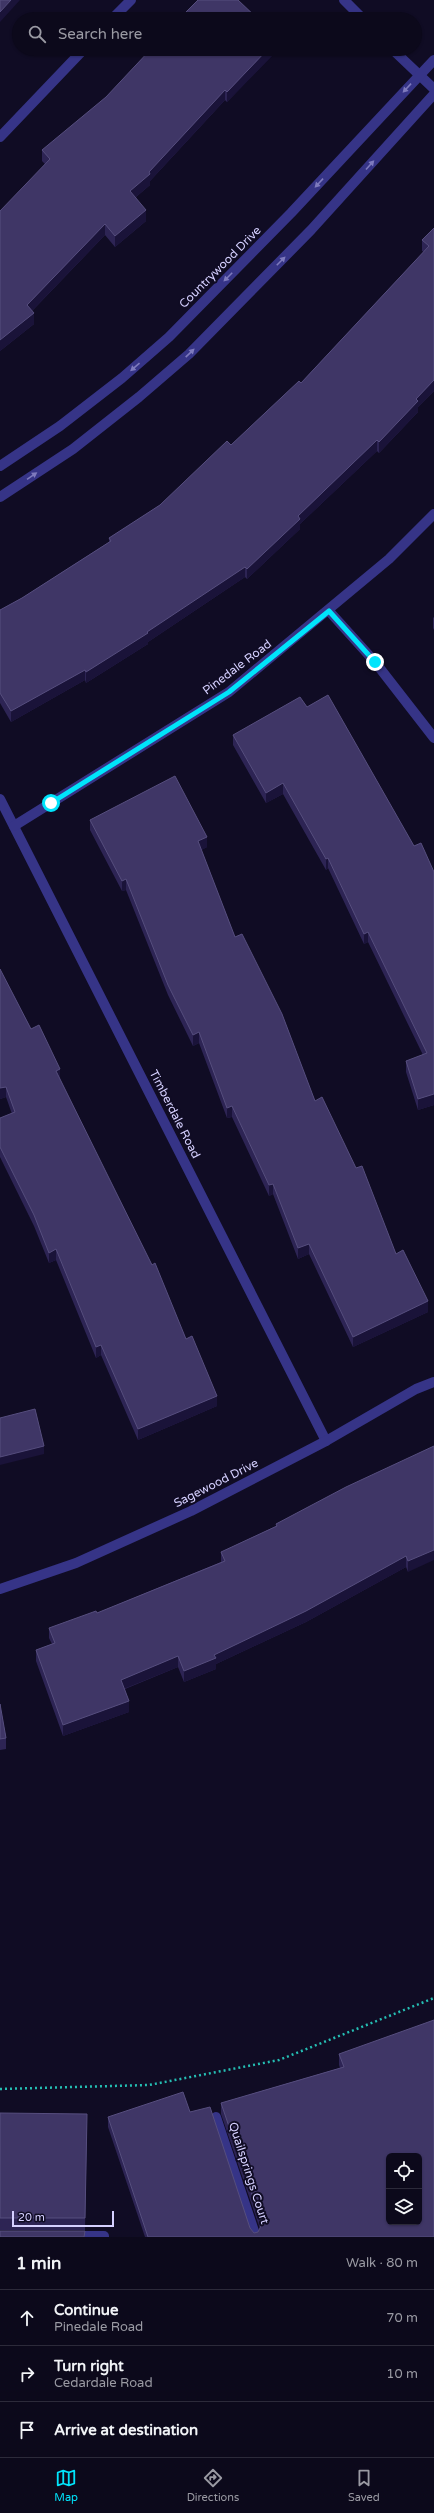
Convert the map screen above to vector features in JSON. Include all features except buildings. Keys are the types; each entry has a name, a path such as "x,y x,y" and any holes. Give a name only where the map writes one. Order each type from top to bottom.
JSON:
{"street":[{"path":"119,12 130,0"},
{"path":"344,0 356,12"},
{"path":"0,137 77,56"},
{"path":"399,56 418,76 434,89"},
{"name":"Countrywood Drive","path":"0,466 60,426 122,378 169,337 291,213 434,60"},
{"path":"0,497 79,444 140,398 189,354 311,230 434,94"},
{"name":"Pinedale Road","path":"14,826 229,692 389,560 434,514"},
{"path":"329,611 375,662 434,738"},
{"name":"Timberdale Road","path":"0,799 326,1441"},
{"name":"Sagewood Drive","path":"0,1589 83,1560 191,1511 326,1441 416,1389 434,1382"},
{"name":"Quailsprings Court","path":"216,2117 256,2237"},
{"path":"64,2236 104,2236"}],"path":[{"path":"0,2089 149,2085 279,2060 434,1998"}],"route":[{"path":"51,803 229,692 329,611 375,662"}]}
